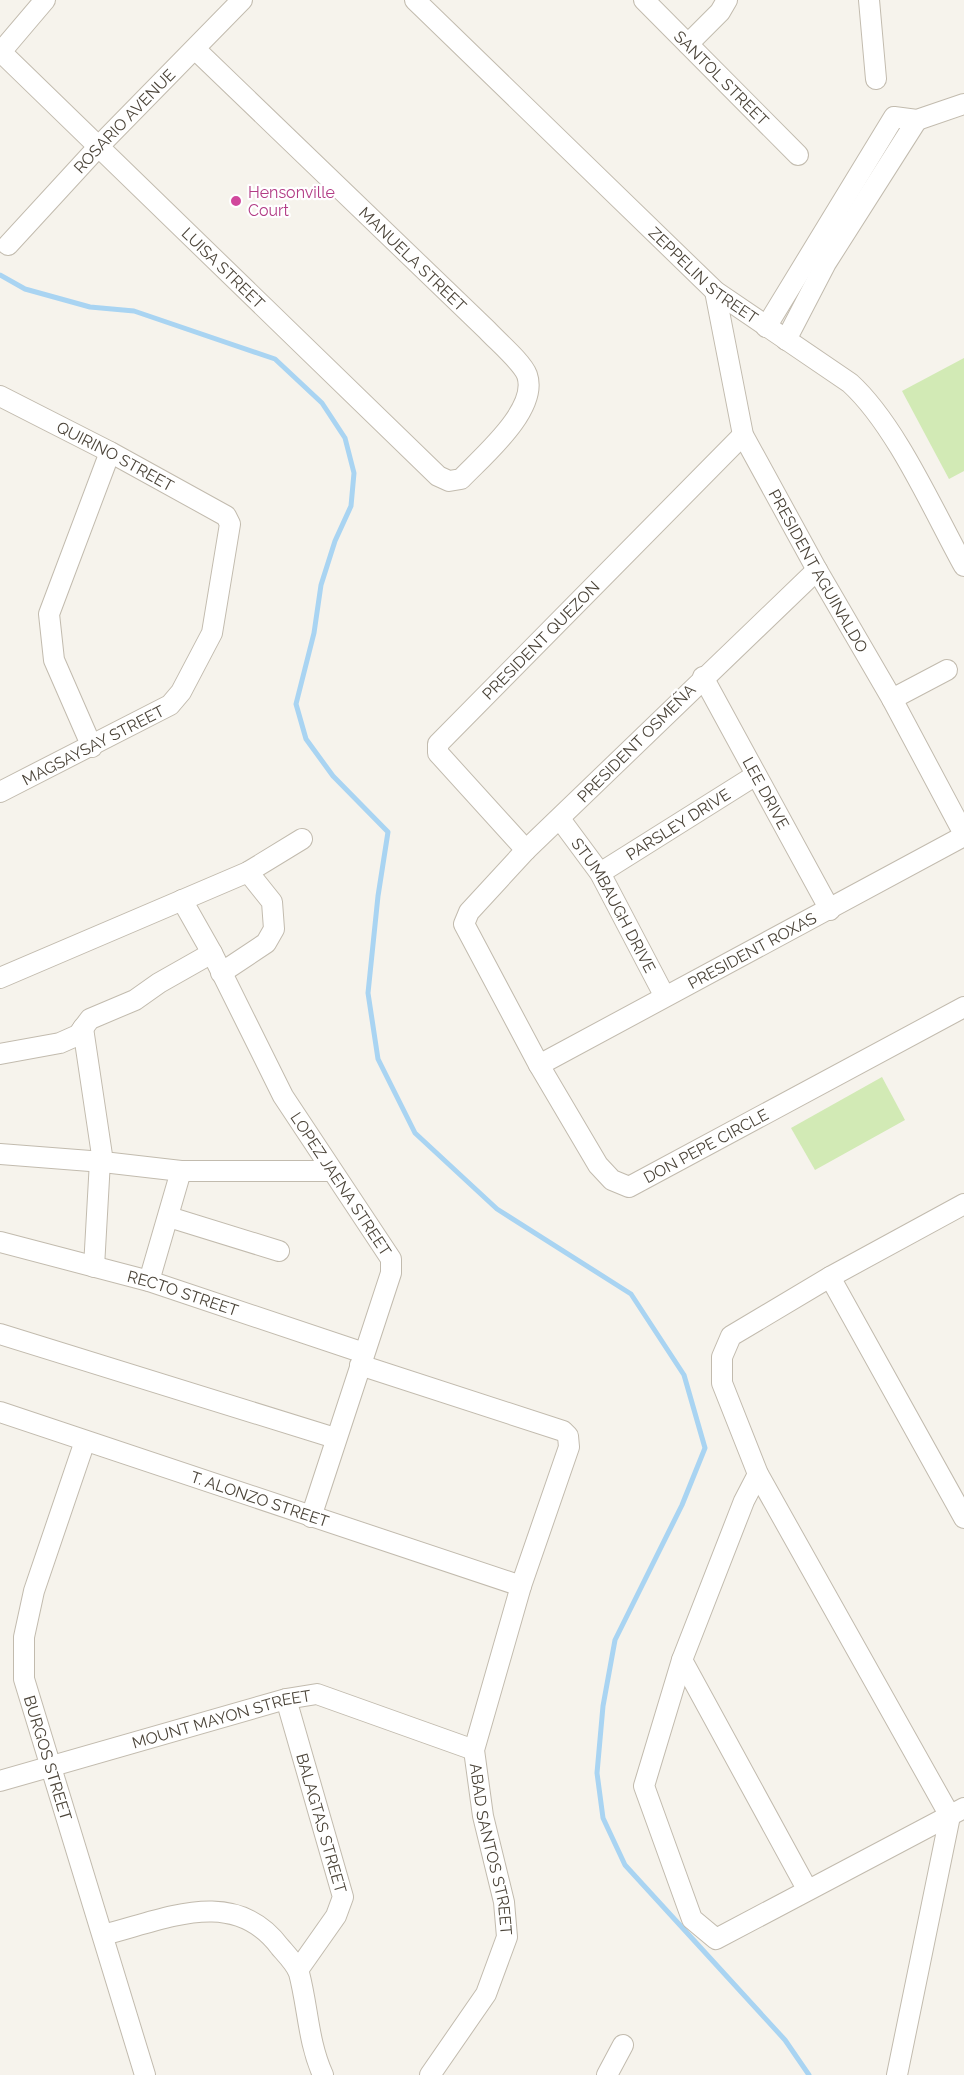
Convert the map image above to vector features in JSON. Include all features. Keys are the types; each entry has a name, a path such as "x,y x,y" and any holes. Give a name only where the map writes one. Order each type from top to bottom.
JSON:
{"street":[{"path":"1,52 45,0"},
{"name":"ROSARIO AVENUE","path":"8,245 99,146 242,0"},
{"name":"ZEPPELIN STREET","path":"415,0 715,291 850,384 869,401 890,432 964,566"},
{"name":"SANTOL STREET","path":"644,0 798,155"},
{"path":"688,44 720,12 727,0"},
{"path":"869,0 876,79"},
{"name":"MANUELA STREET","path":"195,49 487,330 526,372 530,388 520,414 461,479 449,481"},
{"name":"LUISA STREET","path":"1,52 438,476 449,481"},
{"path":"766,327 894,117 917,120 964,104"},
{"path":"786,340 826,263 917,120"},
{"name":"PRESIDENT AGUINALDO","path":"715,291 742,435 892,699 964,835"},
{"name":"QUIRINO STREET","path":"0,396 110,452 229,520"},
{"name":"PRESIDENT QUEZON","path":"526,850 438,753 438,744 742,435"},
{"path":"93,747 54,660 50,614 110,452"},
{"name":"MAGSAYSAY STREET","path":"0,792 93,747 170,705 181,692 212,633 229,520"},
{"name":"PRESIDENT OSMEÑA","path":"465,924 469,912 526,850 703,677 817,570"},
{"path":"892,699 947,670"},
{"name":"LEE DRIVE","path":"703,677 830,910"},
{"name":"PARSLEY DRIVE","path":"600,873 756,775"},
{"name":"STUMBAUGH DRIVE","path":"560,819 600,873 664,995"},
{"name":"PRESIDENT ROXAS","path":"538,1065 664,995 830,910 964,835"},
{"path":"0,978 248,872 302,838"},
{"path":"221,973 266,943 274,929 272,902 248,872"},
{"name":"LOPEZ JAENA STREET","path":"182,900 212,953 283,1096 391,1260 391,1273 335,1438 311,1517"},
{"name":"DON PEPE CIRCLE","path":"465,924 538,1065 598,1165 612,1180 629,1187 964,1007"},
{"path":"0,1054 60,1043 78,1035 90,1019 135,1000 159,983 212,953"},
{"path":"83,1028 101,1162 94,1267"},
{"path":"0,1154 181,1171 332,1171"},
{"path":"149,1281 181,1171"},
{"path":"897,2075 957,1812 758,1474 722,1383 722,1357 731,1336 830,1277 964,1204"},
{"path":"169,1217 279,1251"},
{"name":"RECTO STREET","path":"0,1242 149,1281 563,1431 568,1436"},
{"path":"830,1277 964,1518"},
{"path":"0,1334 335,1438"},
{"name":"T. ALONZO STREET","path":"0,1412 521,1586"},
{"name":"ABAD SANTOS STREET","path":"430,2075 486,1994 507,1937 504,1902 483,1815 474,1750 521,1586 569,1447 568,1436"},
{"name":"BURGOS STREET","path":"85,1441 34,1591 24,1637 24,1679 145,2075"},
{"path":"758,1474 744,1501 682,1660 645,1786 692,1919 716,1939 807,1889 957,1812"},
{"path":"682,1660 807,1889"},
{"name":"MOUNT MAYON STREET","path":"0,1781 286,1699 318,1694 474,1750"},
{"name":"BALAGTAS STREET","path":"286,1699 343,1897 336,1916 298,1970"},
{"path":"103,1935 206,1909 230,1912 248,1919 273,1937 298,1970 313,2054 323,2075"},
{"path":"609,2074 623,2044"}],"green space":[{"path":"964,358 964,471 949,479 902,391"},
{"path":"882,1077 905,1120 815,1170 791,1128"}],"waterway":[{"path":"0,275 25,289 90,307 134,311 275,359 322,403 345,438 354,473 351,506 335,541 321,585 314,633 296,704 306,739 333,776 388,832 378,896 368,993 378,1059 415,1133 497,1209 631,1294 684,1375 705,1448 682,1505 615,1640 603,1706 597,1773 603,1818 625,1865 785,2040 809,2075"}],"place":[{"name":"Hensonville Court","path":"236,201"}]}
